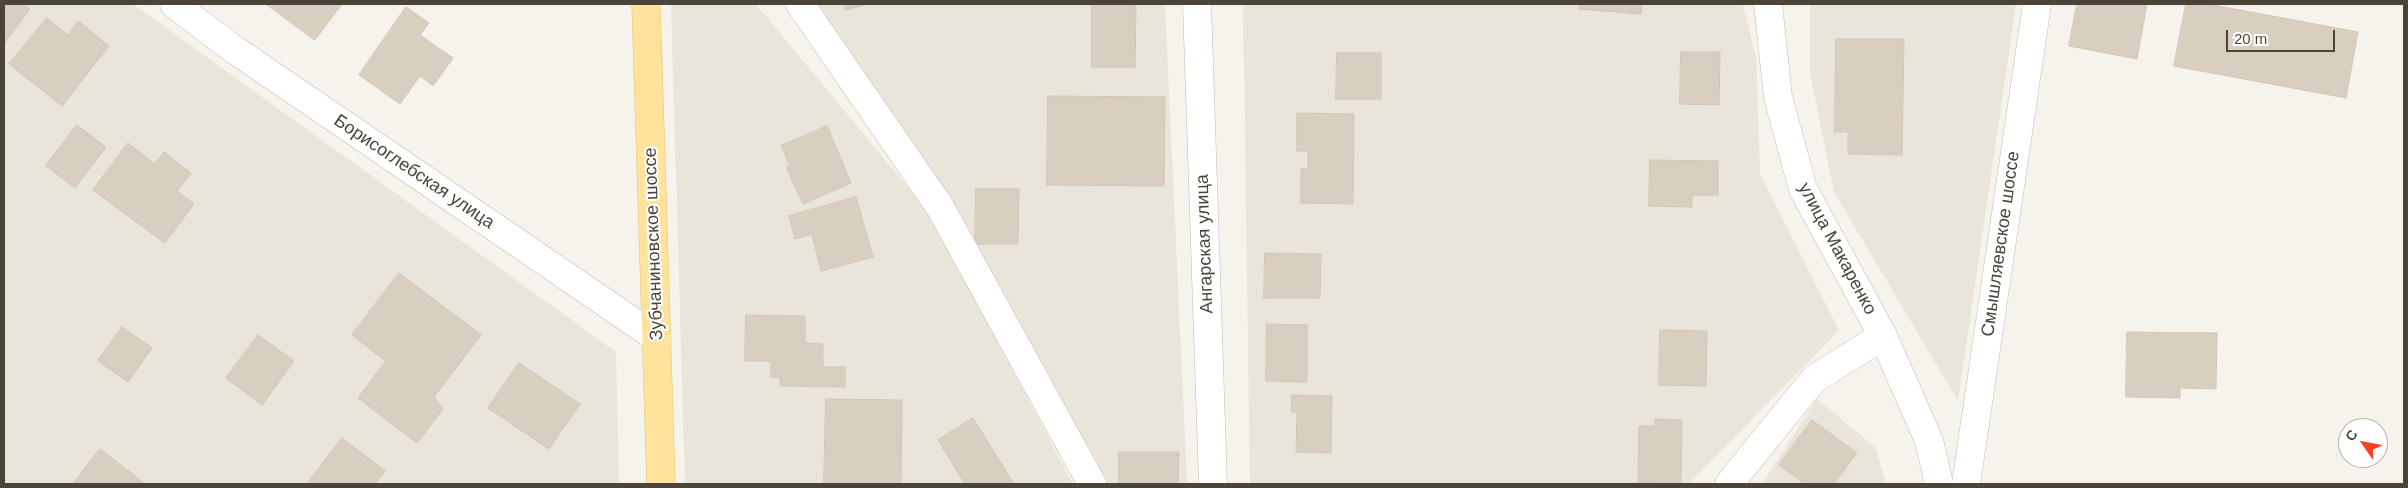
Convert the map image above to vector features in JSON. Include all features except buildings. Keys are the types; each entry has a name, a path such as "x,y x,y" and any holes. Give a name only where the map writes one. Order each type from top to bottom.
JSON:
{"main road":[{"name":"Зубчаниновское шоссе","path":"646,4 661,484"}],"street":[{"name":"Борисоглебская улица","path":"174,4 235,50 657,338"},
{"path":"800,4 940,206 1092,484"},
{"name":"Ангарская улица","path":"1197,4 1214,484"},
{"name":"улица Макаренко","path":"1768,4 1778,97 1803,189 1883,336 1929,441 1939,484"},
{"name":"Смышляевское шоссе","path":"1966,484 2037,4"},
{"path":"1729,484 1814,379 1883,336"}],"shaded area":[{"path":"4,4 133,4 616,352 619,484 4,484"},
{"path":"671,4 756,4 929,213 1073,484 685,484"},
{"path":"818,4 1165,4 1187,484 1102,484 946,198"},
{"path":"1243,4 1743,4 1756,57 1760,174 1839,330 1689,484 1250,484"},
{"path":"1810,4 2016,4 1958,401 1834,192 1810,72"},
{"path":"1817,399 1875,447 1886,484 1762,484"}]}
